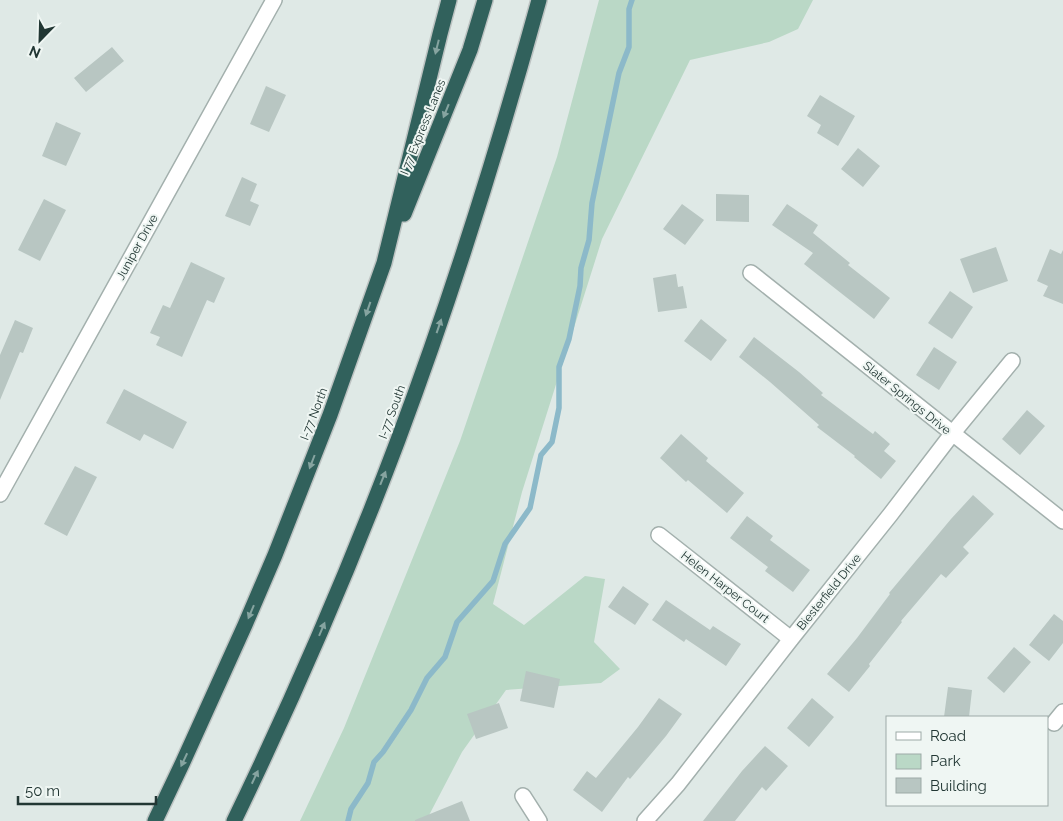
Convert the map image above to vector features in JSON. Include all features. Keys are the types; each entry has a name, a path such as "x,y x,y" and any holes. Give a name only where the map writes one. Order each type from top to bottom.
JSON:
{"highway":[{"name":"I-77 North","path":"155,821 218,686 275,555 330,415 384,263 449,0"},
{"name":"I 77 Express Lanes","path":"384,263 470,50 484,0"},
{"name":"I-77 South","path":"234,821 311,654 398,440 479,204 504,126 540,0"}],"street":[{"name":"Juniper Drive","path":"0,494 274,0"},
{"name":"Slater Springs Drive","path":"751,273 1063,521"},
{"name":"Biesterfield Drive","path":"645,821 678,784 952,434 1012,361"},
{"name":"Helen Harper Court","path":"660,536 791,639"},
{"path":"523,796 539,821"}],"green space":[{"path":"599,0 813,0 798,29 769,42 690,60 602,239 522,492 493,604 524,625 585,576 605,579 594,642 620,669 601,683 506,690 462,752 426,821 300,821 344,728 460,441 557,157"}],"building":[{"path":"112,47 124,61 86,92 74,78"},
{"path":"266,86 286,95 269,132 250,124"},
{"path":"820,95 855,116 838,146 817,133 821,125 807,116"},
{"path":"56,122 81,133 66,166 42,156"},
{"path":"858,148 880,166 863,187 841,169"},
{"path":"242,177 257,184 250,201 259,205 250,226 225,216"},
{"path":"716,194 749,195 749,222 716,221"},
{"path":"44,199 66,210 40,261 18,250"},
{"path":"682,204 704,220 685,245 663,229"},
{"path":"787,204 818,225 813,233 850,263 848,265 890,298 874,319 804,264 813,253 772,225"},
{"path":"996,247 1008,281 973,293 960,259"},
{"path":"1050,249 1061,254 1063,250 1063,304 1043,296 1048,286 1037,281"},
{"path":"191,262 225,278 214,303 207,300 182,357 156,345 160,337 150,333 163,305 170,308"},
{"path":"676,274 678,287 683,286 687,308 658,312 653,278"},
{"path":"950,291 973,307 952,339 928,323"},
{"path":"701,319 727,340 711,361 684,341"},
{"path":"15,320 33,328 23,353 20,352 0,400 0,355"},
{"path":"754,337 799,372 823,393 821,395 873,434 875,431 890,444 884,451 896,461 881,479 817,427 819,425 739,357"},
{"path":"934,347 957,362 939,390 916,375"},
{"path":"124,389 187,422 173,449 144,434 140,441 106,423"},
{"path":"1027,410 1045,426 1020,455 1002,439"},
{"path":"681,434 708,458 706,461 744,493 727,513 688,480 686,482 660,458"},
{"path":"75,466 97,477 67,536 44,524"},
{"path":"973,495 994,514 963,547 969,553 946,578 941,574 901,621 869,664 870,666 849,692 827,674 857,638 889,593"},
{"path":"747,516 773,536 770,540 810,570 793,592 765,571 768,567 730,538"},
{"path":"623,586 649,604 635,625 608,607"},
{"path":"666,600 710,630 713,626 741,644 726,666 686,639 684,642 652,620"},
{"path":"1054,614 1063,621 1063,643 1049,661 1029,645"},
{"path":"1014,647 1031,662 1004,693 987,678"},
{"path":"526,671 560,679 554,708 520,701"},
{"path":"948,687 972,690 969,716 944,716"},
{"path":"659,698 682,714 630,779 628,777 602,812 573,790 587,771 596,778"},
{"path":"812,698 834,717 809,747 787,728"},
{"path":"499,703 508,728 476,739 467,714"},
{"path":"765,746 788,766 766,791 762,787 735,821 703,821 742,771"},
{"path":"462,801 470,821 415,821 415,820"}],"waterway":[{"path":"348,821 351,809 368,783 374,762 383,752 411,710 427,678 445,657 457,622 493,581 505,544 530,508 541,455 552,442 559,408 559,367 569,339 580,286 581,268 589,240 592,203 619,73 629,47 629,9 632,0"}]}
